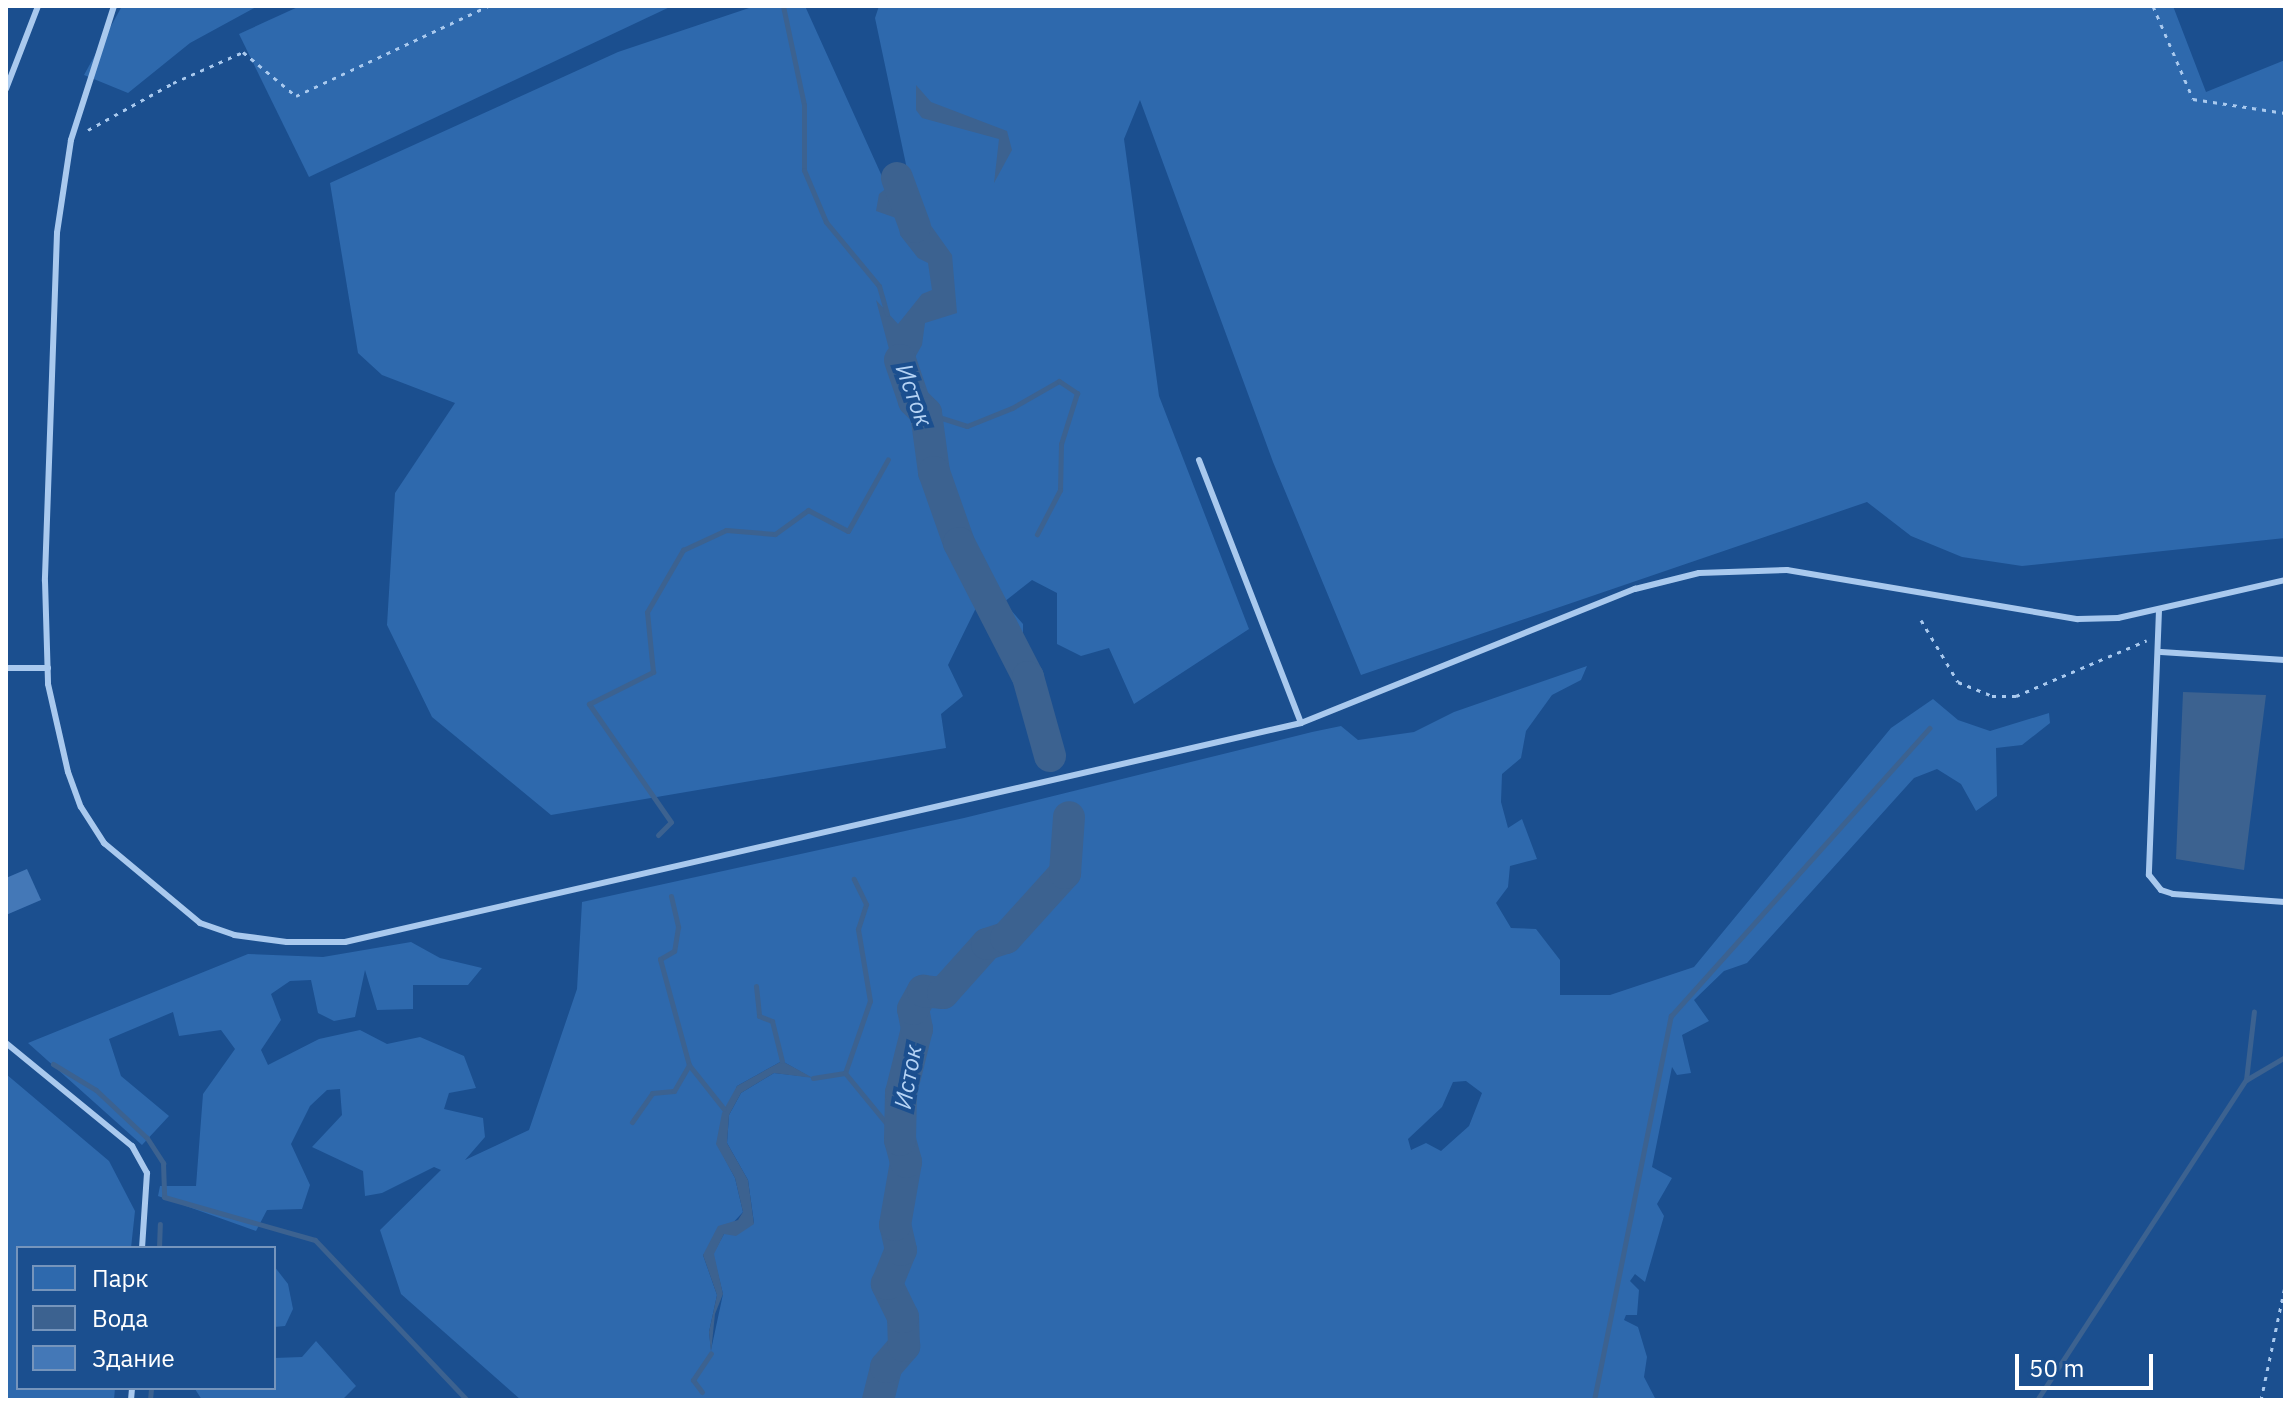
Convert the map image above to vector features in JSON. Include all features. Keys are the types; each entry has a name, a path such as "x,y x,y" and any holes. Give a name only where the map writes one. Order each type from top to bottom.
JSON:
{"lane":[{"path":"6,89 38,6"},
{"path":"114,6 71,140 57,233 45,581 48,668 68,772 81,807 104,843 200,923 234,935 287,942 345,942 1301,723 1635,589 1699,573 1787,570 2078,619 2159,610 2285,580"},
{"path":"1199,460 1301,723"},
{"path":"2159,610 2162,632 2147,835 2149,875 2161,890 2173,894 2285,902"},
{"path":"2161,652 2285,660"},
{"path":"6,668 48,668"},
{"path":"6,1043 132,1146 147,1173 142,1246"}],"path":[{"path":"71,140 173,83 243,52 296,96 488,6"},
{"path":"2153,6 2193,99 2285,113"},
{"path":"1921,620 1958,682 1992,696 2016,696 2162,632"},
{"path":"2261,1400 2285,1286"}],"green space":[{"path":"122,6 258,6 190,43 128,93 84,75"},
{"path":"300,6 672,6 309,177 239,34"},
{"path":"755,6 805,6 885,183 908,174 875,18 879,6 2173,6 2206,92 2285,60 2285,538 2022,566 1962,557 1911,536 1867,502 1361,675 1273,462 1140,100 1124,139 1159,396 1249,629 1134,704 1109,648 1081,656 1057,644 1057,593 1032,580 1004,602 1023,624 1023,652 1005,648 1005,617 976,608 948,665 963,696 941,714 946,748 551,815 432,717 387,625 395,493 455,403 382,375 358,353 330,183 618,52"},
{"path":"1587,666 1581,680 1552,695 1526,731 1521,758 1502,774 1501,802 1508,828 1522,819 1537,859 1510,866 1508,887 1496,903 1511,928 1536,929 1560,960 1560,995 1610,995 1694,967 1891,728 1933,699 1958,720 1990,731 2049,713 2050,723 2022,745 1996,748 1997,796 1976,811 1961,784 1937,769 1914,778 1747,963 1724,971 1694,1000 1709,1021 1682,1035 1691,1073 1677,1075 1672,1067 1652,1167 1672,1178 1657,1204 1664,1216 1645,1282 1635,1274 1630,1281 1639,1290 1637,1315 1626,1315 1624,1320 1638,1327 1647,1357 1644,1377 1656,1400 521,1400 401,1294 380,1230 441,1170 434,1167 382,1193 365,1196 363,1171 312,1147 342,1115 340,1089 327,1090 310,1106 291,1144 310,1185 302,1209 267,1210 256,1231 158,1196 160,1186 196,1186 203,1094 235,1049 221,1030 179,1036 173,1012 109,1039 121,1076 169,1116 142,1145 28,1043 248,954 323,957 411,942 440,958 482,968 468,985 413,985 413,1009 377,1010 365,970 355,1017 334,1021 318,1013 311,980 290,981 271,994 281,1020 261,1050 268,1065 319,1039 360,1030 387,1044 420,1037 464,1056 476,1088 449,1093 444,1109 483,1118 485,1137 465,1160 529,1130 577,989 582,902 964,818 1341,726 1358,740 1414,732 1454,712","holes":["782,1061 810,1077 774,1073 741,1093 729,1115 727,1143 748,1180 754,1223 724,1234 713,1254 723,1294 711,1350 709,1332 717,1295 703,1255 743,1212 735,1178 717,1144 737,1086","1466,1081 1482,1093 1469,1126 1441,1151 1426,1143 1411,1150 1408,1139 1442,1107 1453,1082"]},
{"path":"6,1074 109,1161 135,1211 131,1246 16,1246 16,1390 115,1390 114,1400 6,1400"},
{"path":"276,1269 288,1284 293,1309 285,1326 276,1327"},
{"path":"316,1341 356,1386 342,1400 202,1400 196,1390 276,1390 276,1358 302,1357"}],"water":[{"path":"916,85 931,102 1007,131 1012,150 994,183 999,139 922,118 916,110"},
{"path":"892,184 921,199 922,213 952,255 957,313 925,323 922,345 913,361 914,401 893,364 876,300 898,324 922,294 932,290 928,263 918,258 900,235 899,219 876,211 879,194"},
{"path":"2183,692 2266,695 2244,870 2176,859"},
{"path":"782,1061 813,1078 774,1073 741,1093 729,1115 727,1143 748,1180 754,1224 736,1236 724,1234 714,1254 723,1294 715,1314 711,1353 709,1332 717,1295 703,1255 718,1226 738,1220 743,1212 735,1178 716,1144 722,1113 737,1086"}],"building":[{"path":"27,869 41,900 6,915 6,878"}],"waterway":[{"path":"783,6 804,105 804,170 826,222 879,286 887,314"},
{"name":"Исток","path":"897,178 915,227"},
{"name":"Исток","path":"900,360 914,401 926,413 934,472 959,543 1028,677 1050,756"},
{"path":"926,413 967,426 1012,408 1059,381 1077,393 1061,444 1060,490 1037,534"},
{"path":"658,835 671,822 589,704 653,672 647,612 683,550 726,530 775,534 808,510 848,531 888,459"},
{"path":"1594,1400 1671,1016 1929,728"},
{"name":"Исток","path":"878,1400 886,1367 904,1346 903,1317 887,1284 901,1250 895,1225 906,1162 900,1140 901,1093 917,1029 913,1009 923,991 943,993 987,944 1006,938 1065,873 1069,817"},
{"path":"845,1073 870,1001 858,929 866,904 854,879"},
{"path":"671,896 678,927 674,951 660,959 689,1065 724,1109"},
{"path":"756,986 759,1016 772,1021 782,1061"},
{"path":"2246,1080 2254,1011"},
{"path":"2037,1400 2246,1080 2285,1057"},
{"path":"53,1064 96,1090 147,1138 163,1163 164,1197 315,1240 467,1400"},
{"path":"632,1122 652,1093 674,1091 689,1065"},
{"path":"813,1078 845,1073 900,1140"},
{"path":"159,1246 160,1224"},
{"path":"702,1392 693,1380 711,1353"},
{"path":"150,1400 151,1390"}]}
